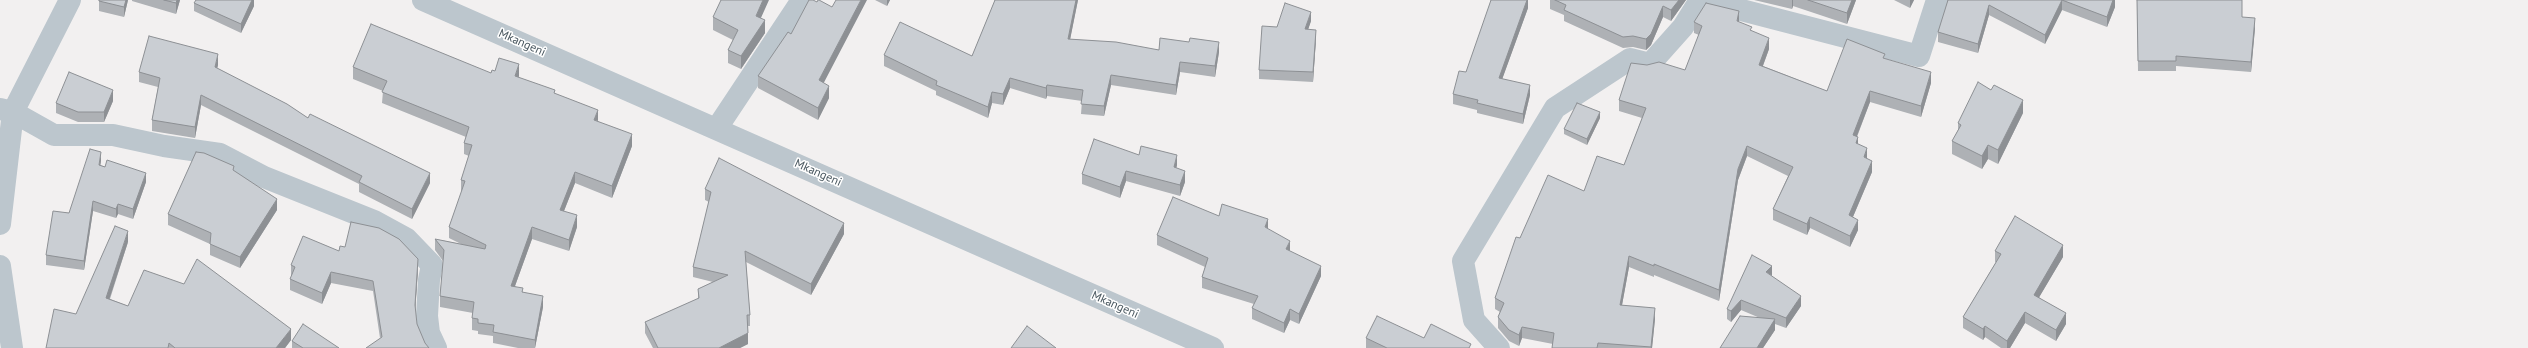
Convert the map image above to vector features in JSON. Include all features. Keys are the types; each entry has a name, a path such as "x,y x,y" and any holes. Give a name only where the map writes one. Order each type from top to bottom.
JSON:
{"street":[{"path":"0,224 6,111 70,0"},
{"name":"Mkangeni","path":"423,0 717,128 1213,348"},
{"path":"717,128 802,0"},
{"path":"1499,348 1474,320 1463,261 1555,108 1630,59 1650,64 1683,27 1700,0"},
{"path":"1703,0 1919,56 1937,0"},
{"path":"6,111 54,134 113,135 164,146 220,154 264,177 374,221 407,239 432,265 429,280 427,316 429,333 436,348"},
{"path":"0,266 12,348"}],"building":[{"path":"99,0 126,0 124,7"},
{"path":"164,0 177,0 176,3"},
{"path":"196,0 252,0 241,24 194,3"},
{"path":"721,0 763,0 756,16 765,20 741,56 728,50 738,30 713,17"},
{"path":"809,0 817,2 819,0 832,7 836,0 861,0 819,80 829,86 818,108 758,76 788,32 791,34"},
{"path":"995,0 1076,0 1068,39 1116,42 1159,50 1160,38 1189,42 1190,38 1219,42 1215,66 1180,62 1176,85 1111,75 1104,106 1081,104 1083,90 1047,85 1046,88 1010,78 1003,94 992,92 988,107 936,85 937,81 884,55 900,22 972,56"},
{"path":"1491,0 1527,0 1499,78 1530,85 1523,114 1477,103 1478,100 1453,94 1459,71 1466,72"},
{"path":"1555,0 1679,0 1671,10 1663,6 1651,34 1646,39 1633,36 1623,37 1564,10 1566,5"},
{"path":"1808,0 1852,0 1847,13"},
{"path":"1948,0 2062,0 2045,35 1989,5 1978,44 1938,32"},
{"path":"2062,0 2113,0 2107,17"},
{"path":"2137,0 2242,0 2242,17 2255,18 2251,62 2176,56 2176,61 2138,61"},
{"path":"1285,3 1311,12 1305,29 1316,30 1313,72 1259,70 1262,26 1277,27"},
{"path":"1706,3 1739,11 1737,21 1752,27 1750,30 1769,38 1759,65 1827,91 1847,39 1885,54 1883,58 1931,72 1921,106 1870,91 1853,135 1858,137 1856,143 1867,148 1864,157 1872,161 1849,215 1858,220 1850,236 1810,217 1807,224 1773,209 1793,167 1747,146 1738,169 1719,290 1654,264 1654,266 1629,256 1620,305 1655,308 1651,347 1598,343 1597,348 1552,348 1554,333 1522,327 1519,335 1509,330 1498,317 1504,303 1495,298 1516,237 1520,238 1548,175 1584,191 1597,156 1624,165 1646,108 1619,100 1631,63 1647,65 1659,62 1685,70 1702,26 1694,22"},
{"path":"371,24 491,73 492,70 495,71 499,58 519,64 515,76 555,90 554,93 598,110 594,120 632,134 612,186 575,172 560,210 577,215 569,240 532,227 511,286 523,288 522,292 543,296 535,340 493,332 494,325 478,323 478,319 472,318 474,302 440,296 444,250 435,239 485,249 486,245 449,227 465,181 461,180 472,145 464,143 469,127 382,92 387,81 353,67"},
{"path":"149,36 218,54 215,67 287,104 308,118 310,114 430,173 412,209 359,182 362,176 201,95 195,127 152,120 160,78 139,72"},
{"path":"69,72 113,90 104,112 78,112 56,103"},
{"path":"1978,82 1991,90 1994,85 2023,100 1998,150 1988,145 1982,156 1952,141 1961,125 1958,123"},
{"path":"1577,103 1600,112 1587,139 1564,129"},
{"path":"1094,139 1139,155 1141,146 1177,155 1174,167 1185,171 1180,185 1126,171 1120,187 1082,174"},
{"path":"90,149 101,152 99,165 105,167 107,160 146,173 133,209 118,204 116,209 93,201 84,261 46,255 53,211 69,213"},
{"path":"196,152 204,153 234,166 233,170 277,199 240,257 210,244 211,233 168,214"},
{"path":"719,158 844,223 811,284 745,251 750,315 747,315 748,333 719,348 658,348 645,322 699,298 698,289 728,275 693,267 711,192 705,189"},
{"path":"1173,197 1219,216 1222,204 1268,219 1265,227 1290,241 1286,249 1321,266 1299,314 1290,309 1284,323 1252,308 1258,296 1202,277 1208,258 1157,235"},
{"path":"2015,216 2063,245 2034,295 2066,313 2056,330 2025,312 2007,341 1985,326 1983,329 1963,317 2001,254 1995,251"},
{"path":"351,222 379,228 399,239 418,259 415,305 417,324 425,343 429,348 366,348 382,337 373,281 331,272 322,293 290,279 295,267 291,265 303,236 339,251 340,246 345,247"},
{"path":"115,226 128,231 106,298 128,306 144,270 184,284 197,259 291,329 276,348 175,348 169,343 168,348 46,348 54,309 76,314"},
{"path":"1752,255 1772,266 1766,272 1801,296 1786,318 1741,300 1731,311 1727,309"},
{"path":"1377,316 1424,338 1431,324 1471,344 1469,348 1387,348 1366,338"},
{"path":"1740,316 1775,319 1757,348 1720,348"},
{"path":"303,324 339,348 303,348 292,341"},
{"path":"1027,326 1056,348 1011,348"}]}
